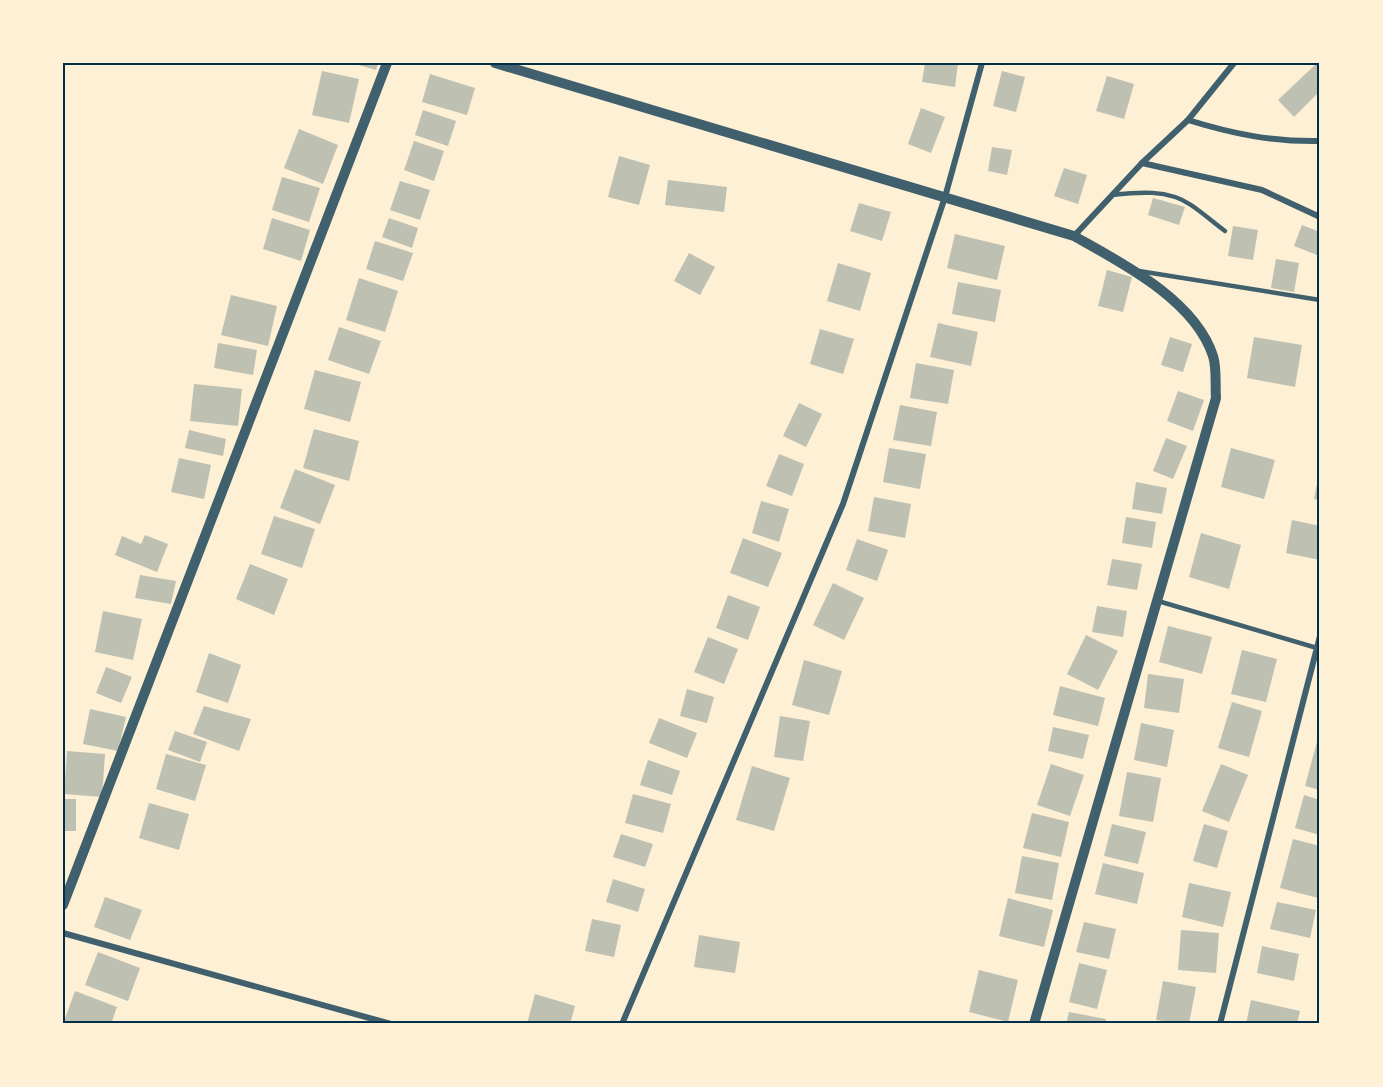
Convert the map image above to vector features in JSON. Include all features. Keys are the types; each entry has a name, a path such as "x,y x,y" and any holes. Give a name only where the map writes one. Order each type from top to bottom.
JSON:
{"street":[{"path":"63,905 387,63"},
{"path":"495,63 1074,236 1136,270 1192,318 1213,357 1216,398 1034,1024"},
{"path":"622,1024 843,504 945,196 982,63"},
{"path":"1074,236 1142,163 1188,120 1234,63"},
{"path":"1188,120 1247,136 1287,142 1320,141"},
{"path":"1142,163 1262,190 1320,217"},
{"path":"1220,1024 1320,636"},
{"path":"63,933 391,1024"}],"lane":[{"path":"1112,195 1139,192 1162,193 1190,203 1226,231"},
{"path":"1136,270 1320,300"},
{"path":"1157,601 1317,648"}],"building":[{"path":"352,63 378,63 376,70"},
{"path":"925,63 958,63 955,87 922,82"},
{"path":"1316,64 1320,68 1320,91 1294,117 1278,100"},
{"path":"322,71 359,79 349,123 312,115"},
{"path":"1002,71 1025,77 1016,112 993,106"},
{"path":"430,74 475,88 467,115 422,102"},
{"path":"1107,76 1134,84 1124,119 1096,111"},
{"path":"921,108 945,117 931,153 908,144"},
{"path":"423,110 456,121 448,146 415,135"},
{"path":"299,129 338,145 323,184 284,168"},
{"path":"414,141 444,151 434,181 404,170"},
{"path":"992,147 1012,150 1007,175 988,171"},
{"path":"619,156 650,165 639,205 608,197"},
{"path":"1064,168 1087,175 1078,204 1054,196"},
{"path":"282,177 320,188 309,222 272,210"},
{"path":"668,180 727,187 724,212 665,205"},
{"path":"400,181 430,190 420,220 390,210"},
{"path":"1153,198 1185,207 1179,225 1148,215"},
{"path":"859,203 891,212 882,241 850,231"},
{"path":"272,218 310,230 301,261 263,249"},
{"path":"389,218 418,228 412,248 382,237"},
{"path":"1302,225 1320,232 1320,247 1317,255 1294,246"},
{"path":"1233,226 1258,230 1253,260 1228,256"},
{"path":"955,234 1005,246 997,280 947,268"},
{"path":"375,241 413,253 403,281 366,269"},
{"path":"689,253 715,267 700,295 674,281"},
{"path":"1276,259 1299,263 1294,292 1271,288"},
{"path":"838,263 871,273 860,311 827,301"},
{"path":"1107,270 1132,277 1123,312 1098,306"},
{"path":"359,278 398,291 385,332 346,320"},
{"path":"958,282 1001,290 995,322 952,314"},
{"path":"231,295 277,306 268,346 221,335"},
{"path":"938,323 978,332 971,366 930,357"},
{"path":"339,327 381,341 369,374 328,360"},
{"path":"820,329 854,339 843,374 810,364"},
{"path":"1170,337 1192,344 1183,372 1161,365"},
{"path":"1254,337 1302,345 1295,387 1247,378"},
{"path":"218,343 257,350 253,375 214,368"},
{"path":"916,363 954,370 948,404 910,398"},
{"path":"315,370 361,382 350,422 304,409"},
{"path":"194,384 242,389 238,426 190,421"},
{"path":"1178,391 1204,400 1193,431 1167,421"},
{"path":"799,403 822,414 806,447 783,436"},
{"path":"900,405 937,412 931,446 893,440"},
{"path":"314,429 359,441 349,481 303,468"},
{"path":"189,430 226,439 223,456 185,448"},
{"path":"1166,438 1187,446 1173,479 1153,471"},
{"path":"889,448 926,454 920,489 883,482"},
{"path":"1231,448 1275,460 1264,499 1221,487"},
{"path":"779,454 804,464 792,496 766,486"},
{"path":"179,458 211,465 204,499 171,492"},
{"path":"295,469 335,485 320,524 280,508"},
{"path":"1320,474 1320,500 1314,499"},
{"path":"1136,482 1167,488 1162,514 1132,509"},
{"path":"874,497 911,504 905,538 868,531"},
{"path":"761,501 789,509 779,542 752,533"},
{"path":"274,516 315,529 302,568 261,554"},
{"path":"1126,517 1156,522 1152,548 1122,543"},
{"path":"1292,520 1320,526 1320,560 1286,553"},
{"path":"1201,533 1241,545 1229,589 1189,577"},
{"path":"145,535 168,544 157,572 115,555 122,536 141,544"},
{"path":"743,538 782,553 768,587 730,573"},
{"path":"857,539 888,550 877,581 846,570"},
{"path":"1112,559 1142,564 1137,590 1107,585"},
{"path":"250,564 288,579 274,615 236,599"},
{"path":"140,575 176,581 171,604 135,598"},
{"path":"833,583 864,598 844,640 813,625"},
{"path":"728,595 760,607 748,640 716,628"},
{"path":"1097,606 1127,611 1123,637 1092,632"},
{"path":"103,611 142,619 133,660 95,652"},
{"path":"1168,626 1212,637 1202,674 1159,662"},
{"path":"1086,635 1118,651 1098,690 1067,674"},
{"path":"708,637 738,649 724,684 694,672"},
{"path":"1242,650 1277,659 1266,702 1231,694"},
{"path":"209,653 241,665 228,703 196,692"},
{"path":"804,660 842,671 829,715 792,705"},
{"path":"106,667 132,677 121,703 96,693"},
{"path":"1148,674 1184,679 1179,713 1144,708"},
{"path":"1060,686 1105,698 1098,726 1053,715"},
{"path":"687,689 714,697 707,723 680,716"},
{"path":"1232,702 1262,711 1249,757 1218,748"},
{"path":"204,706 251,719 239,751 193,734"},
{"path":"90,709 126,717 118,751 83,744"},
{"path":"780,716 810,721 803,761 774,757"},
{"path":"659,718 697,733 687,758 649,743"},
{"path":"1141,723 1174,730 1167,767 1134,760"},
{"path":"1053,727 1089,735 1083,759 1048,751"},
{"path":"175,731 207,742 200,762 168,750"},
{"path":"1317,742 1320,743 1320,790 1305,786"},
{"path":"67,751 105,754 102,797 64,794"},
{"path":"166,754 206,765 195,801 156,789"},
{"path":"648,760 680,771 672,795 640,785"},
{"path":"1051,764 1084,775 1070,816 1037,805"},
{"path":"1221,764 1248,775 1229,822 1202,811"},
{"path":"752,766 790,778 774,831 736,820"},
{"path":"1127,772 1161,778 1153,822 1119,816"},
{"path":"633,794 671,804 663,833 625,823"},
{"path":"1304,795 1320,800 1320,835 1295,828"},
{"path":"63,799 76,799 76,831 63,831"},
{"path":"149,803 189,814 179,850 139,838"},
{"path":"1032,813 1069,822 1061,857 1023,848"},
{"path":"1112,824 1146,832 1138,864 1104,856"},
{"path":"1204,824 1228,831 1217,868 1193,861"},
{"path":"621,834 653,844 645,867 613,857"},
{"path":"1293,839 1320,846 1318,898 1280,888"},
{"path":"1022,856 1059,863 1052,900 1015,893"},
{"path":"1103,863 1144,873 1137,904 1095,894"},
{"path":"613,879 645,889 638,912 606,902"},
{"path":"1189,883 1231,892 1223,927 1182,917"},
{"path":"105,897 142,910 130,940 94,927"},
{"path":"1008,898 1053,910 1044,947 999,936"},
{"path":"1277,902 1316,910 1310,938 1270,929"},
{"path":"592,919 621,925 614,957 585,951"},
{"path":"1084,922 1116,929 1109,959 1076,952"},
{"path":"1181,930 1219,933 1216,973 1178,970"},
{"path":"699,935 740,942 735,973 694,967"},
{"path":"1262,946 1299,954 1294,981 1257,973"},
{"path":"98,952 140,968 128,1001 85,985"},
{"path":"1079,963 1107,970 1097,1009 1069,1002"},
{"path":"979,970 1018,980 1008,1022 969,1012"},
{"path":"1163,981 1196,987 1189,1024 1156,1020"},
{"path":"75,991 117,1007 111,1024 63,1024"},
{"path":"535,994 575,1006 570,1024 527,1024"},
{"path":"1251,1000 1300,1011 1297,1024 1246,1024"},
{"path":"1069,1012 1106,1019 1105,1024 1066,1024"}]}
